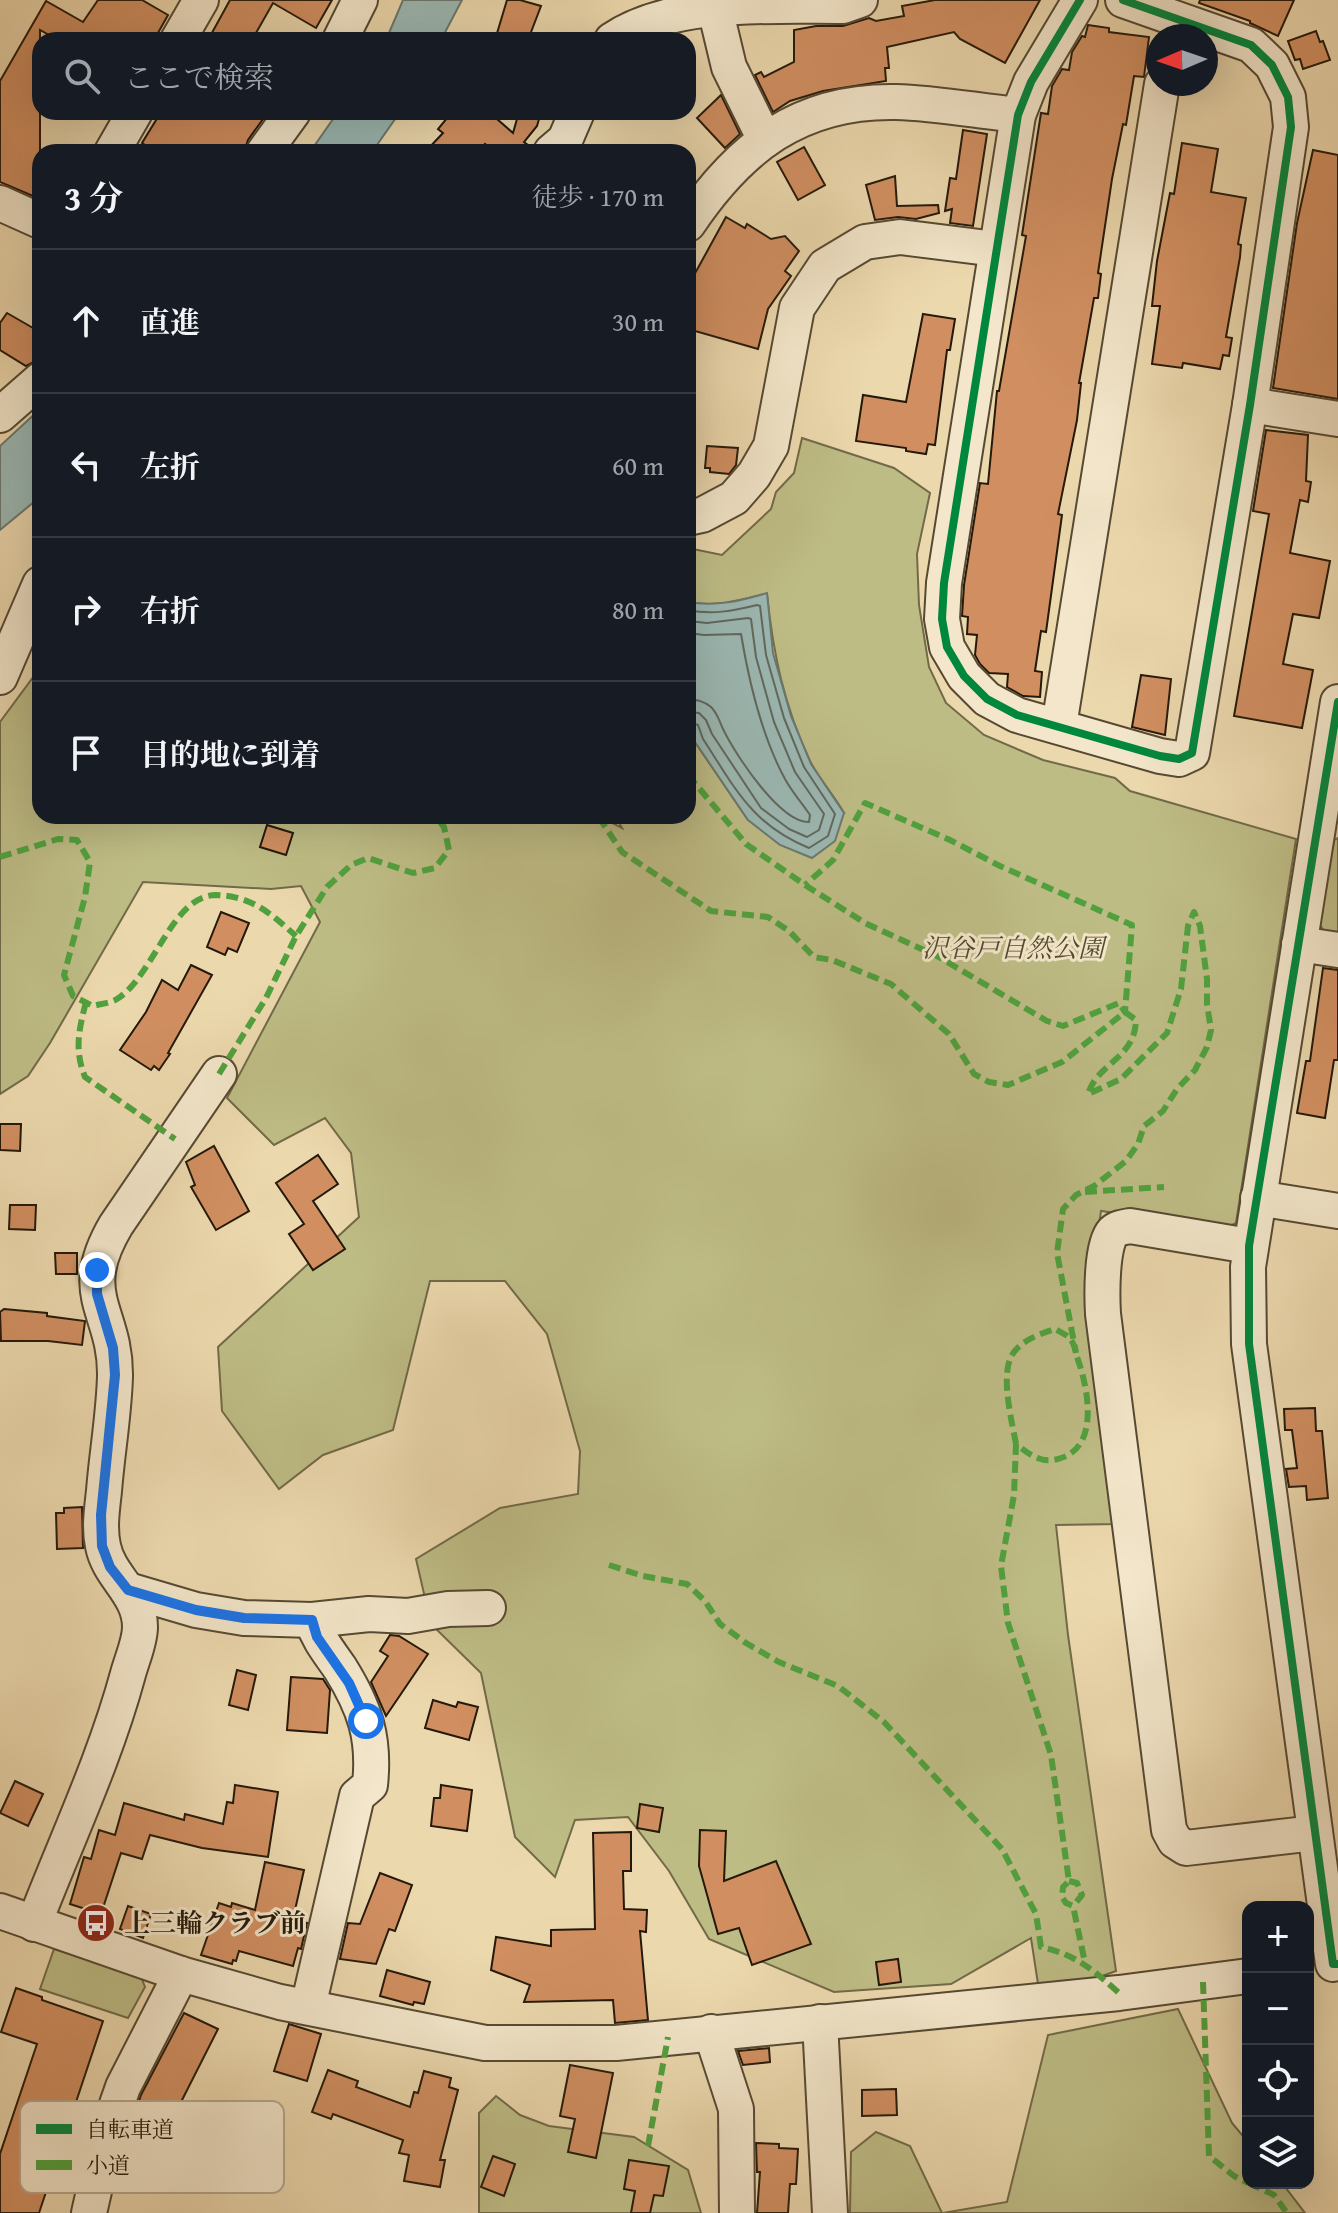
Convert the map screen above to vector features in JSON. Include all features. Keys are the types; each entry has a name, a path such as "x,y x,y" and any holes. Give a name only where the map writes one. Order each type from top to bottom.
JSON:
{"street":[{"path":"183,32 201,0"},
{"path":"344,32 360,0"},
{"path":"620,32 656,9 700,1 843,6 860,0"},
{"path":"1080,0 1031,82 1018,115 944,583 942,619 947,647 964,676 987,699 1017,715 1179,759 1192,753 1250,405 1291,127 1288,97 1272,65 1251,45 1218,38"},
{"path":"1123,0 1166,24"},
{"path":"700,1 765,140"},
{"path":"1059,726 1160,96"},
{"path":"696,212 711,190 751,148 800,119 846,106 895,102 1018,115"},
{"path":"117,144 130,120"},
{"path":"270,144 287,120"},
{"path":"560,144 574,120"},
{"path":"0,203 32,217"},
{"path":"696,516 734,498 754,475 771,446 797,308 825,266 865,242 900,237 996,249"},
{"path":"0,415 32,387"},
{"path":"1250,405 1338,419"},
{"path":"0,677 32,603"},
{"path":"1326,1965 1315,1833 1249,1344 1249,1246 1299,944 1330,807 1338,702"},
{"path":"1299,944 1338,950"},
{"path":"34,1924 120,1705 140,1630 139,1609 110,1567 102,1546 101,1515 115,1375 113,1348 97,1294 97,1270 103,1247 116,1225 219,1074"},
{"path":"1258,1198 1338,1211"},
{"path":"1249,1246 1130,1226 1113,1231 1108,1240 1101,1289 1103,1314 1169,1830 1175,1841 1186,1848 1315,1833"},
{"path":"128,1590 196,1610 244,1618 312,1620 369,1614 408,1616 448,1609 488,1608"},
{"path":"308,2007 357,1796 370,1785 373,1756 366,1721 349,1683 317,1637 312,1620"},
{"path":"0,1911 181,1974 308,2007 485,2043 616,2043 1119,1993 1242,1977"},
{"path":"118,2101 181,1974"},
{"path":"820,2022 830,2213"},
{"path":"711,2032 736,2109 737,2213"},
{"path":"89,2213 94,2193"}],"green space":[{"name":"沢谷戸自然公園","path":"802,438 894,468 930,493 917,554 919,605 929,667 946,703 984,735 1043,760 1115,778 1130,791 1296,839 1236,1223 1224,1229 1101,1211 1090,1289 1118,1524 1056,1525 1068,1635 1116,1971 1088,1981 1038,1984 1031,1938 951,1984 834,1992 709,1939 669,1871 628,1817 575,1820 555,1877 515,1837 481,1673 431,1624 416,1559 500,1508 578,1494 580,1451 547,1334 505,1281 430,1281 393,1430 323,1455 279,1489 222,1411 218,1347 359,1217 351,1153 325,1118 274,1145 227,1098 320,922 301,886 271,889 143,882 28,1076 0,1094 0,722 32,679 32,824 614,824 622,828 620,824 696,824 696,743 748,820 844,813 814,768 793,720 776,658 767,594 719,603 696,603 696,550 722,555 771,509 776,492 794,473"},
{"path":"1338,838 1338,937 1326,935 1319,923 1334,840"},
{"path":"54,1949 141,1977 145,1987 128,2018 40,1989"},
{"path":"1178,2009 1232,2123 1242,2135 1242,2189 1287,2189 1305,2213 943,2213 1007,2202 1048,2035"},
{"path":"496,2096 520,2115 549,2126 634,2137 688,2170 701,2213 479,2213 479,2113"},
{"path":"876,2132 910,2146 942,2213 850,2213 851,2152"}],"water":[{"path":"403,0 462,0 445,32 389,32"},
{"path":"332,120 394,120 378,144 316,144"},
{"path":"32,416 32,504 0,530 0,446"},
{"path":"767,593 773,653 791,716 811,764 844,813 835,841 812,858 780,845 748,820 696,743 696,603"}],"building":[{"path":"98,0 142,0 168,15 158,32 32,32 32,120 40,120 40,144 32,144 32,196 0,182 0,81 46,1 83,22"},
{"path":"230,0 332,0 316,28 273,3 257,32 212,32"},
{"path":"507,0 541,6 531,32 497,32"},
{"path":"935,0 1040,0 1005,63 960,39 954,32 887,47 889,68 885,68 886,81 823,91 790,101 773,112 755,75 761,72 764,77 794,62 794,30 843,26 869,18 876,21 904,16 902,6"},
{"path":"1200,0 1294,0 1278,36 1250,21 1199,3"},
{"path":"1088,25 1109,28 1109,32 1146,37 1146,61 1144,77 1134,76 1126,125 1123,124 1112,179 1098,273 1101,274 1098,298 1094,298 1079,383 1077,420 1058,514 1062,515 1046,632 1041,631 1035,671 1042,672 1040,697 1023,696 1007,687 1008,674 989,673 975,655 977,635 967,634 968,617 962,616 964,585 980,483 988,484 997,391 1026,236 1022,235 1041,113 1048,114 1052,86 1062,69 1069,70 1072,52 1082,36 1085,37"},
{"path":"1316,31 1330,60 1303,69 1300,59 1295,60 1288,41"},
{"path":"721,95 740,134 725,148 697,118"},
{"path":"156,120 262,120 247,144 142,143"},
{"path":"445,120 498,120 513,133 517,120 539,120 524,142 527,144 433,144 443,133 438,129"},
{"path":"963,130 987,134 973,226 950,223 952,209 945,211 950,178 956,179"},
{"path":"1182,143 1218,149 1211,192 1246,198 1238,244 1241,245 1240,257 1226,337 1232,338 1229,356 1223,355 1220,369 1183,363 1182,368 1152,364 1160,306 1152,306 1157,261 1170,193 1174,194"},
{"path":"804,147 825,185 798,200 777,162"},
{"path":"1313,150 1338,155 1338,399 1273,388 1297,223"},
{"path":"895,176 897,206 938,205 939,213 916,219 898,217 875,220 866,185"},
{"path":"726,217 745,228 747,224 771,239 785,236 799,251 785,271 791,276 768,309 758,349 696,331 696,271"},
{"path":"7,313 32,327 32,363 26,366 0,350 0,323"},
{"path":"923,314 955,319 950,350 947,350 935,445 928,444 926,454 856,441 863,395 906,402"},
{"path":"1266,430 1308,435 1306,481 1311,482 1308,502 1300,500 1290,553 1330,561 1319,618 1293,614 1283,664 1313,670 1302,728 1234,716 1269,514 1253,511"},
{"path":"707,446 738,448 736,465 729,474 710,472 710,468 705,468"},
{"path":"1141,675 1171,679 1165,735 1132,727"},
{"path":"267,825 293,833 286,855 260,847"},
{"path":"221,912 249,923 237,952 228,948 225,955 207,947"},
{"path":"191,965 212,975 170,1054 159,1070 154,1066 151,1070 120,1050 146,1012 162,980 178,990"},
{"path":"1323,968 1338,970 1338,1060 1334,1060 1325,1118 1297,1113 1306,1061 1310,1061"},
{"path":"0,1124 21,1124 20,1151 0,1150"},
{"path":"214,1146 249,1211 216,1230 191,1187 195,1185 186,1162"},
{"path":"318,1155 338,1184 313,1201 345,1249 313,1270 289,1234 304,1224 276,1183"},
{"path":"10,1205 36,1205 35,1230 9,1229"},
{"path":"55,1253 77,1253 77,1274 56,1274"},
{"path":"4,1309 85,1321 82,1345 1,1341 0,1312"},
{"path":"1315,1408 1316,1431 1322,1431 1328,1498 1307,1500 1306,1486 1289,1487 1286,1469 1297,1468 1292,1430 1285,1430 1284,1409"},
{"path":"82,1507 83,1548 57,1549 56,1513 64,1513 64,1508"},
{"path":"390,1635 399,1636 428,1654 386,1716 371,1682 388,1656 380,1651"},
{"path":"237,1670 256,1675 248,1710 229,1705"},
{"path":"291,1677 323,1679 330,1690 327,1733 287,1730"},
{"path":"433,1700 456,1707 458,1702 478,1707 469,1740 425,1728"},
{"path":"15,1781 43,1794 28,1826 0,1813"},
{"path":"235,1785 278,1792 268,1857 202,1848 150,1835 142,1859 121,1853 101,1914 70,1904 84,1857 91,1859 99,1830 115,1835 124,1803 184,1820 185,1814 223,1824 227,1802 233,1803"},
{"path":"441,1785 472,1790 467,1831 431,1826 434,1798 440,1798"},
{"path":"640,1804 663,1808 659,1832 637,1828"},
{"path":"700,1830 726,1831 724,1881 776,1861 811,1944 752,1965 739,1928 718,1934 699,1866"},
{"path":"631,1832 631,1871 623,1871 624,1909 647,1910 646,1932 640,1931 648,2020 615,2023 613,2000 524,2002 530,1985 491,1970 496,1937 551,1946 551,1930 595,1929 593,1833"},
{"path":"265,1862 304,1870 293,1919 307,1923 293,1966 239,1951 232,1964 201,1955 219,1903 231,1907 232,1903 255,1910"},
{"path":"380,1873 412,1885 395,1931 389,1929 376,1964 340,1959 348,1923 360,1924"},
{"path":"128,1906 151,1914 143,1938 120,1929"},
{"path":"898,1959 901,1982 879,1985 876,1962"},
{"path":"387,1970 430,1982 424,2004 414,2002 413,2005 380,1996"},
{"path":"16,1988 103,2021 76,2101 20,2101 20,2193 46,2193 39,2213 0,2213 0,2154 37,2044 1,2032"},
{"path":"184,2013 218,2029 182,2101 139,2101"},
{"path":"289,2024 321,2034 307,2081 274,2071"},
{"path":"769,2048 770,2062 743,2065 738,2051"},
{"path":"570,2065 613,2073 596,2158 568,2152 575,2119 560,2116"},
{"path":"328,2070 358,2081 356,2087 410,2107 424,2071 451,2078 449,2087 458,2090 440,2160 445,2160 440,2187 404,2181 409,2155 399,2153 403,2140 333,2114 331,2119 312,2112"},
{"path":"896,2089 897,2115 862,2116 862,2090"},
{"path":"756,2143 798,2149 796,2184 790,2184 788,2213 757,2213 760,2172 757,2172"},
{"path":"493,2156 515,2164 504,2196 481,2187"},
{"path":"629,2160 669,2166 663,2196 654,2195 650,2213 631,2213 635,2191 624,2189"}],"marked path":[{"path":"696,785 746,844 805,885"},
{"path":"865,803 1132,925 1125,1012 1119,1003 1063,1026 1047,1021 937,956 865,923 805,885 833,860 865,803"},
{"path":"219,1074 266,998 296,936 327,887 351,865 368,858 413,873 435,868 449,850 442,824"},
{"path":"603,824 622,852 711,911 768,917 789,931 814,957 832,960 891,984 949,1034 974,1074 989,1082 1008,1085 1062,1062 1125,1012 1136,1020 1134,1033 1123,1052 1100,1074 1088,1094 1121,1079 1167,1033 1181,989 1188,926 1194,912 1200,926 1207,979 1211,1030 1207,1047 1195,1070 1177,1089 1163,1111 1144,1126 1138,1144 1126,1161 1094,1186 1076,1195 1063,1209 1057,1253 1076,1353"},
{"path":"0,857 58,839 77,840 90,862 85,897 64,975 73,996 93,1006 115,1000 130,988 175,922 187,908 201,899 216,895 250,902 269,913 296,936"},
{"path":"86,1002 79,1040 85,1077 175,1139"},
{"path":"1085,1192 1164,1187"},
{"path":"1016,1444 1008,1399 1007,1374 1012,1355 1031,1338 1055,1329 1070,1338 1075,1348 1085,1384 1086,1429 1082,1441 1073,1451 1054,1460 1037,1458 1016,1444 1014,1495 1001,1566 1008,1623 1051,1755 1069,1881 1063,1887 1062,1897 1073,1906 1085,1963"},
{"path":"609,1565 643,1576 687,1584 705,1601 720,1624 746,1643 779,1662 838,1686 884,1722 1002,1849 1036,1914 1041,1947 1084,1964 1119,1993"},
{"path":"1069,1881 1077,1883 1082,1895 1073,1906"},
{"path":"1203,1982 1209,2156 1242,2180"},
{"path":"648,2146 668,2037"},
{"path":"1262,2189 1274,2195 1287,2213"}],"cycle path":[{"path":"1080,0 1031,82 1018,115 944,583 942,619 947,647 964,676 987,699 1017,715 1179,759 1192,753 1250,405 1291,127 1288,97 1272,65 1251,45 1123,0"},
{"path":"1338,702 1249,1246 1249,1344 1333,1964 1338,1964"}],"place":[{"name":"上三輪クラブ前","path":"96,1923"}],"route":[{"path":"97,1270 97,1294 113,1348 115,1375 101,1515 102,1546 110,1567 128,1590 196,1610 244,1618 312,1620 317,1637 349,1683 366,1721"}]}
